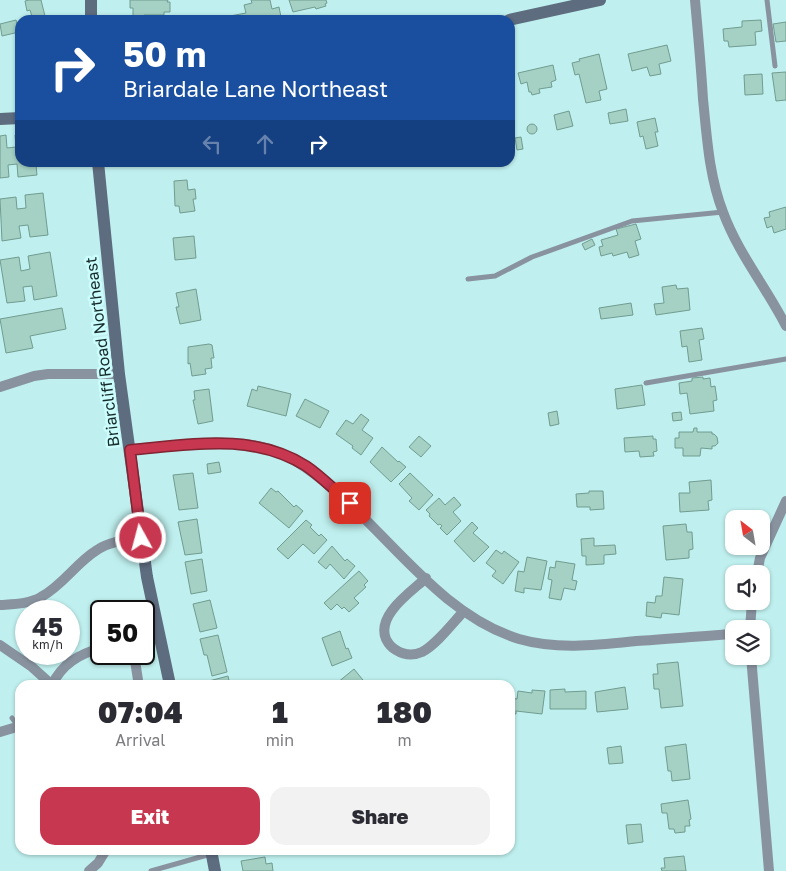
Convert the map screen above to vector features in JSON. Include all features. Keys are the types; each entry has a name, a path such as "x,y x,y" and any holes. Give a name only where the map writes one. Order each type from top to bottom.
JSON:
{"main road":[{"path":"91,0 91,15"},
{"path":"515,19 600,0"},
{"path":"0,119 15,118"},
{"name":"Briarcliff Road Northeast","path":"98,167 118,374 154,617 169,680"},
{"path":"212,855 216,871"}],"street":[{"path":"695,0 712,176 723,212 748,263 786,326"},
{"path":"0,387 34,376 48,374 118,374"},
{"path":"130,450 214,443 240,443 260,446 278,453 305,466 342,496 463,612 501,632 536,643 585,646 725,635"},
{"path":"759,565 760,558 786,500"},
{"path":"0,605 25,603 40,598 57,586 84,559 98,549 116,542 141,538"},
{"path":"426,578 388,615 384,624 384,631 387,641 393,649 403,654 413,655 421,653 463,612"},
{"path":"0,645 32,667 46,680"},
{"path":"54,680 57,674 67,664 90,653"},
{"path":"136,665 138,680"},
{"path":"752,665 769,871"},
{"path":"0,732 15,724"},
{"path":"89,871 103,855"}],"lane":[{"path":"767,0 775,66"},
{"path":"468,279 495,276 532,257 632,222 723,212"},
{"path":"646,383 786,359"},
{"path":"151,871 202,855"}],"building":[{"path":"41,0 45,15 32,15 30,10 27,11 25,1"},
{"path":"130,0 168,0 167,2 170,2 170,12 164,12 164,15 133,15 133,8 130,8"},
{"path":"251,0 270,0 272,9 279,7 281,15 235,15 246,13 244,5 252,3"},
{"path":"289,0 326,0 327,3 325,4 326,6 316,9 315,7 293,12"},
{"path":"15,20 15,33 2,36 0,24"},
{"path":"761,20 762,31 755,32 756,45 729,47 728,41 724,41 723,29 742,27 742,21"},
{"path":"786,22 786,41 776,42 773,24"},
{"path":"667,45 671,61 659,64 661,74 650,76 647,67 632,71 628,54"},
{"path":"599,54 607,89 599,91 601,100 586,103 579,74 575,75 572,63 580,61 579,59"},
{"path":"553,65 556,80 551,82 552,87 539,89 540,93 532,95 529,92 527,82 521,84 518,73"},
{"path":"786,72 786,100 776,101 772,73"},
{"path":"762,74 763,94 745,95 744,75"},
{"path":"626,109 628,121 610,124 608,113"},
{"path":"569,111 573,126 557,130 554,115"},
{"path":"655,118 658,146 646,149 643,136 640,137 637,122"},
{"path":"530,124 534,124 537,129 536,133 530,134 527,131 527,127"},
{"path":"6,135 7,148 15,147 15,164 8,165 9,177 0,178 0,136"},
{"path":"521,137 523,149 517,150 515,138"},
{"path":"17,167 36,167 37,175 18,177"},
{"path":"187,180 188,190 195,189 196,199 193,199 195,211 180,213 179,206 175,206 174,181"},
{"path":"43,193 48,235 30,237 28,225 19,226 21,238 2,241 0,199 16,197 17,209 26,208 25,195"},
{"path":"786,207 786,229 774,233 772,226 767,228 764,218 770,217 769,212"},
{"path":"636,224 641,239 635,241 639,255 629,258 627,252 613,256 612,253 601,256 599,247 603,246 601,240 618,235 616,229"},
{"path":"194,236 196,258 175,260 173,238"},
{"path":"592,239 595,245 585,250 582,244"},
{"path":"50,252 57,296 34,300 32,286 23,287 25,301 7,303 0,260 19,257 21,271 30,269 28,256"},
{"path":"676,285 677,289 688,288 690,310 656,315 654,304 664,303 662,287"},
{"path":"196,289 201,320 180,324 176,307 179,307 176,293"},
{"path":"631,303 633,315 601,319 599,308"},
{"path":"62,308 66,329 30,336 33,348 6,353 0,319"},
{"path":"702,328 704,339 699,340 702,360 689,362 687,346 682,347 680,331"},
{"path":"212,345 214,358 211,358 212,368 205,369 206,374 192,376 190,363 188,364 188,347"},
{"path":"703,377 703,379 710,378 711,387 715,386 717,400 713,401 714,411 690,414 687,393 680,394 679,383 692,381 692,378"},
{"path":"642,385 645,405 617,409 615,389"},
{"path":"258,386 291,394 286,416 247,406 252,389 257,391"},
{"path":"209,389 213,421 198,424 193,400 195,400 194,391"},
{"path":"305,399 329,411 320,428 296,416"},
{"path":"557,411 559,424 550,426 548,413"},
{"path":"681,412 682,420 673,421 672,413"},
{"path":"361,414 369,420 362,430 373,438 361,455 352,448 353,446 336,434 346,420 353,424"},
{"path":"694,428 697,428 697,432 712,432 717,437 718,443 712,446 712,449 701,448 700,456 683,456 683,448 675,448 675,438 679,438 679,432 693,432"},
{"path":"419,436 431,446 421,457 409,447"},
{"path":"653,436 653,439 656,439 657,451 653,452 654,456 640,457 639,451 625,452 624,438"},
{"path":"382,447 406,467 391,482 370,462"},
{"path":"219,462 221,472 208,474 207,464"},
{"path":"193,473 198,508 179,510 173,475"},
{"path":"410,473 433,495 419,510 409,501 412,498 399,484"},
{"path":"711,480 712,500 708,501 709,510 680,512 679,493 690,493 689,482"},
{"path":"271,488 276,492 278,491 294,507 296,505 303,511 289,528 259,503"},
{"path":"589,491 603,491 604,509 590,510 590,507 577,507 576,494 589,493"},
{"path":"454,497 461,505 453,512 461,521 447,535 440,528 442,526 438,525 429,516 430,514 426,510 439,498 445,505"},
{"path":"197,519 202,553 185,555 178,522"},
{"path":"306,520 312,525 310,527 319,536 321,534 327,540 314,554 303,544 288,559 277,549"},
{"path":"472,522 478,528 473,533 489,547 474,562 454,541"},
{"path":"686,524 687,532 692,532 693,549 689,550 689,558 666,560 663,526"},
{"path":"594,538 594,546 615,545 616,554 604,555 604,564 586,565 586,556 582,556 581,539"},
{"path":"332,546 345,561 347,559 355,566 344,579 330,564 326,569 318,562"},
{"path":"496,550 502,554 504,551 519,562 503,584 492,576 496,571 486,563"},
{"path":"527,557 547,561 541,590 524,588 524,593 515,591 518,571 524,572"},
{"path":"202,559 207,591 191,594 185,562"},
{"path":"556,561 575,564 572,580 577,581 575,590 564,588 561,600 549,598 552,580 548,579 550,567 555,568"},
{"path":"359,571 368,581 364,585 366,587 354,598 359,603 349,612 337,604 331,610 324,603"},
{"path":"664,577 683,579 679,615 662,613 661,618 646,616 647,602 655,603 656,596 662,596"},
{"path":"210,600 217,628 200,632 193,604"},
{"path":"340,631 346,649 348,648 352,658 332,666 322,638"},
{"path":"218,635 227,672 212,676 207,655 204,655 200,639"},
{"path":"678,662 683,706 661,708 659,689 654,689 653,674 658,674 657,664"},
{"path":"354,669 363,680 341,680"},
{"path":"228,676 229,680 213,680"},
{"path":"625,687 628,709 597,712 595,692"},
{"path":"565,689 565,692 586,691 586,709 550,709 550,690"},
{"path":"532,690 545,691 542,714 516,711 515,714 515,699 517,699 518,691 532,693"},
{"path":"686,744 690,779 672,781 671,771 668,771 665,747"},
{"path":"621,746 623,763 609,764 607,748"},
{"path":"688,800 691,819 689,820 690,826 685,826 685,832 675,833 674,829 669,829 667,813 662,813 661,804"},
{"path":"641,824 643,842 628,844 626,825"},
{"path":"684,856 686,871 662,871 661,868 665,868 664,858"},
{"path":"265,857 266,864 272,863 273,871 243,871 241,861"}],"route":[{"path":"141,538 130,450 214,443 240,443 260,446 305,466 350,503"}]}
